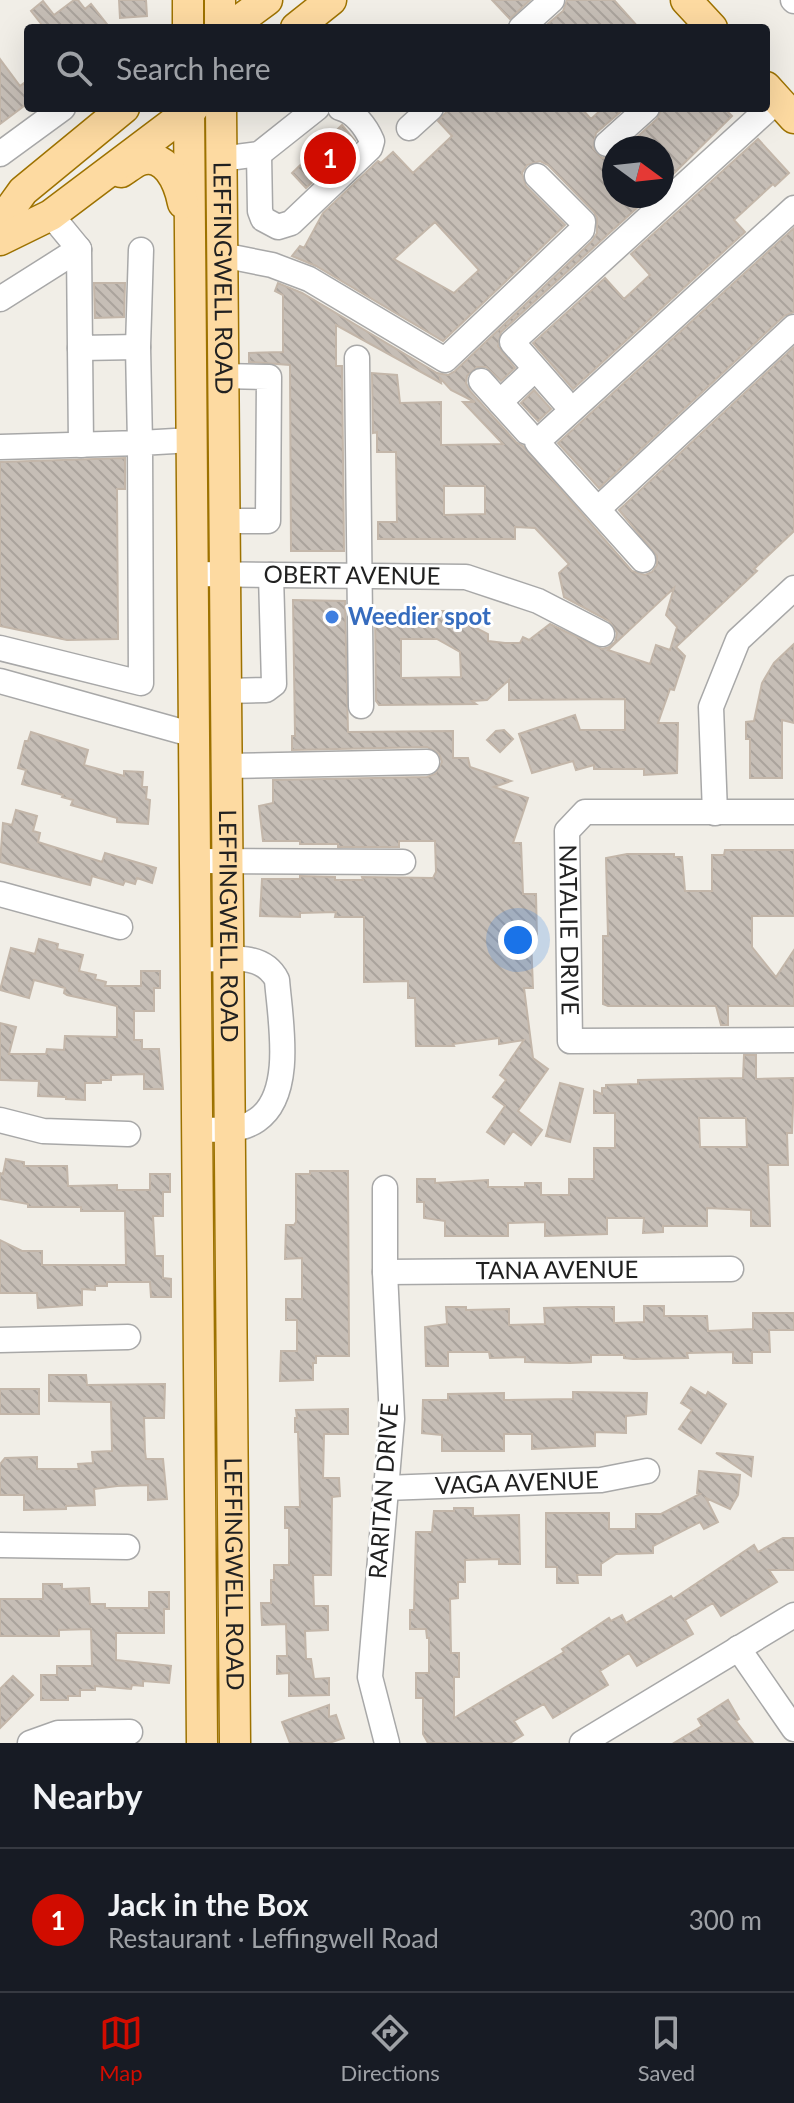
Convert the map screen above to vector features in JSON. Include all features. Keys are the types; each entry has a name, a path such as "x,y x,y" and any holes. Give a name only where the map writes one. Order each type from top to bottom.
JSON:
{"main road":[{"path":"188,0 188,24"},
{"path":"220,0 220,24"},
{"path":"234,24 267,0"},
{"path":"301,24 331,0"},
{"path":"686,0 708,24"},
{"path":"0,223 23,191 119,112"},
{"path":"60,208 186,112"},
{"name":"LEFFINGWELL ROAD","path":"190,112 202,1743"},
{"name":"LEFFINGWELL ROAD","path":"221,112 235,1743"},
{"path":"0,240 140,160 152,160 161,163 179,181 190,241"}],"street":[{"path":"525,24 552,0"},
{"path":"0,154 58,112"},
{"path":"221,159 259,154 312,112"},
{"path":"259,154 260,211 263,219 278,227 291,223 370,148 372,141 350,112"},
{"path":"409,128 427,112"},
{"path":"616,136 643,112"},
{"path":"563,400 512,342 768,112"},
{"path":"222,255 272,265 309,279 445,360 582,230 583,222 537,176"},
{"path":"60,208 79,249 81,445"},
{"path":"643,560 537,442 794,208"},
{"path":"0,299 79,249"},
{"path":"0,648 141,683 138,347 141,250"},
{"path":"598,509 794,327"},
{"path":"80,348 138,347"},
{"path":"357,358 361,706"},
{"path":"500,402 535,369"},
{"path":"223,376 269,377 268,521 224,521"},
{"path":"481,381 527,432"},
{"path":"0,447 192,440"},
{"name":"OBERT AVENUE","path":"192,574 466,577 538,601 602,634"},
{"path":"226,691 266,690 274,684 271,575"},
{"path":"715,813 711,707 738,640 794,588"},
{"path":"0,681 194,735"},
{"path":"226,766 427,762"},
{"name":"NATALIE DRIVE","path":"794,812 585,812 567,831 570,1041 794,1040"},
{"path":"195,861 403,862"},
{"path":"0,894 120,927"},
{"path":"196,960 257,959 273,970 277,980 283,1063 272,1105 256,1121 230,1130 197,1129"},
{"path":"0,1120 43,1131 128,1134"},
{"name":"RARITAN DRIVE","path":"385,1188 385,1272 392,1419 370,1677 387,1743"},
{"name":"TANA AVENUE","path":"385,1272 731,1269"},
{"path":"0,1340 128,1337"},
{"name":"VAGA AVENUE","path":"385,1488 601,1480 647,1471"},
{"path":"0,1545 127,1547"},
{"path":"582,1743 794,1615"},
{"path":"738,1648 794,1729"},
{"path":"30,1743 58,1733 130,1732"}],"building":[{"path":"78,0 85,9 91,4 107,24 41,24 31,11 43,1 54,15"},
{"path":"119,0 146,0 147,16 120,18"},
{"path":"492,0 530,0 510,19"},
{"path":"567,0 614,0 635,24 548,24 563,11"},
{"path":"0,59 20,86 24,83 24,106 0,124"},
{"path":"446,112 585,112 591,119 599,112 620,112 596,133 593,148 602,158 602,208 637,208 501,332 498,346 515,368 501,381 486,367 477,367 467,376 466,383 632,571 645,575 652,572 657,565 657,556 619,510 794,347 794,531 754,569 757,571 676,647 685,656 674,690 670,689 658,723 678,723 677,773 644,775 644,769 594,769 594,765 576,770 573,761 532,773 519,734 575,715 580,730 625,730 625,699 509,700 509,680 487,700 472,701 476,704 379,705 376,701 375,612 444,611 488,634 488,641 505,643 520,643 523,637 529,640 550,624 602,649 615,642 617,633 609,621 564,597 559,573 569,564 535,528 515,527 515,539 378,539 378,522 397,522 396,452 377,452 377,432 373,433 372,373 397,375 400,403 441,402 441,445 503,444 463,402 475,402 451,390 440,378 441,383 336,325 336,366 342,366 344,551 291,551 290,365 249,362 249,353 283,352 283,295 275,291 278,283 302,293 437,373 448,375 597,233 594,212 548,165 540,161 527,165 522,173 526,186 565,225 443,341 316,266 292,256 300,246 304,248 323,213 378,161 381,163 393,152 413,173 452,136 438,121","holes":["435,222 479,270 454,293 394,259","444,486 485,486 485,514 444,515","674,588 666,615 677,627 670,650 656,645 650,664 608,650","401,639 437,639 460,652 461,677 401,678"]},
{"path":"660,112 728,112 732,116 674,173 674,136 638,136"},
{"path":"342,125 355,141 306,188 292,173"},
{"path":"758,139 789,173 734,220 745,232 573,389 533,343 605,278 624,299 650,275 631,254"},
{"path":"794,228 794,312 784,316 599,488 558,443"},
{"path":"94,283 125,283 124,317 95,318"},
{"path":"534,390 551,409 538,421 521,403"},
{"path":"125,458 125,489 117,489 118,639 67,640 0,626 0,462"},
{"path":"293,600 345,601 348,732 453,731 453,758 468,758 470,767 511,781 494,787 528,798 513,843 521,843 523,894 536,894 537,939 531,939 533,988 524,988 533,1058 548,1069 518,1111 542,1130 531,1145 513,1131 504,1144 487,1132 505,1106 493,1097 506,1080 500,1075 524,1040 499,1044 499,1038 454,1046 416,1046 415,998 408,998 408,981 364,982 364,917 335,917 336,912 300,913 300,917 260,916 262,879 300,879 300,876 335,877 335,880 363,880 362,877 433,878 436,872 435,841 399,841 399,847 338,847 338,844 263,841 259,806 273,803 273,780 427,777 435,774 442,762 439,754 427,747 292,750 292,736 295,736"},
{"path":"794,644 794,723 782,720 782,778 750,778 750,739 746,739 746,722 754,721 762,683 774,663"},
{"path":"504,730 513,739 500,752 487,740 496,731"},
{"path":"31,732 88,750 84,765 124,776 124,771 143,772 142,787 147,787 146,799 150,800 148,824 117,822 117,818 71,805 73,800 63,795 22,784 26,770 18,768 25,741 28,741"},
{"path":"16,810 37,816 33,831 40,833 38,842 102,862 105,853 156,868 152,883 137,878 135,884 125,881 123,885 92,876 90,885 0,862 3,823 12,825"},
{"path":"725,850 794,850 794,916 752,916 752,947 776,977 794,950 794,1006 728,1006 728,1025 721,1025 716,1006 603,1004 603,936 608,936 606,858 627,854 674,854 674,857 682,857 685,891 712,891 712,855 724,855"},
{"path":"39,939 58,944 57,949 83,955 79,971 96,975 95,979 106,982 105,986 141,986 141,971 160,971 160,988 154,988 154,1011 134,1011 134,1040 142,1040 142,1049 159,1049 163,1089 144,1089 144,1074 111,1075 111,1080 85,1083 85,1100 66,1099 38,1096 39,1081 0,1080 0,1023 16,1027 9,1054 46,1054 47,1049 64,1050 65,1036 117,1037 117,1006 67,995 65,988 34,980 29,998 0,990 11,948 35,954"},
{"path":"744,1055 756,1055 756,1079 794,1078 792,1133 787,1133 788,1165 768,1165 770,1226 751,1226 751,1210 707,1208 707,1226 663,1226 663,1232 643,1233 644,1218 607,1218 607,1234 545,1236 545,1222 508,1223 508,1236 445,1236 445,1221 424,1218 424,1202 417,1202 417,1179 435,1179 435,1183 488,1180 488,1187 525,1187 525,1183 541,1183 541,1195 569,1195 569,1179 594,1179 594,1148 615,1148 615,1113 594,1113 594,1091 602,1094 602,1088 606,1085 638,1084 638,1080 743,1078","holes":["699,1118 746,1118 747,1147 700,1147"]},
{"path":"560,1083 583,1089 570,1142 546,1136"},
{"path":"6,1159 24,1162 24,1166 67,1166 68,1186 117,1185 117,1190 150,1190 150,1174 170,1174 170,1192 163,1192 163,1216 153,1216 155,1256 163,1256 163,1278 171,1279 171,1297 151,1297 150,1282 107,1282 107,1286 95,1286 95,1290 82,1289 82,1305 38,1308 37,1293 0,1293 0,1240 22,1251 42,1251 42,1265 126,1265 125,1211 28,1207 28,1204 0,1199 0,1173 3,1174"},
{"path":"310,1171 348,1171 349,1356 316,1356 313,1380 280,1381 281,1351 297,1351 297,1320 286,1320 286,1299 302,1299 302,1258 285,1259 286,1225 296,1222 296,1174 310,1174"},
{"path":"644,1306 664,1306 664,1316 707,1316 708,1331 753,1329 753,1313 794,1313 794,1330 769,1330 770,1352 752,1352 752,1363 733,1363 733,1352 687,1353 688,1358 633,1359 624,1358 624,1355 591,1355 591,1362 570,1363 525,1362 525,1357 490,1358 489,1352 448,1352 448,1366 426,1366 425,1327 447,1324 446,1307 509,1309 509,1325 545,1324 544,1308 578,1307 614,1307 614,1323 644,1322"},
{"path":"49,1375 86,1375 87,1385 165,1384 164,1418 144,1418 146,1459 163,1459 167,1499 148,1500 148,1485 117,1486 94,1489 95,1505 24,1510 24,1495 0,1495 0,1464 5,1458 37,1457 37,1469 79,1469 78,1464 93,1463 92,1452 112,1451 111,1402 49,1401"},
{"path":"691,1387 706,1396 708,1392 726,1404 701,1443 679,1429 692,1410 681,1403"},
{"path":"0,1389 39,1389 39,1414 0,1414"},
{"path":"573,1392 647,1393 646,1414 626,1416 626,1433 595,1432 595,1446 532,1449 532,1434 504,1434 504,1451 442,1451 442,1435 422,1433 423,1400 448,1400 448,1394 504,1393 504,1400 573,1399"},
{"path":"348,1409 348,1434 324,1434 323,1478 339,1478 340,1496 332,1497 331,1575 313,1575 314,1606 328,1606 328,1630 305,1631 306,1659 311,1659 314,1679 329,1678 329,1695 289,1696 289,1673 277,1674 277,1656 287,1656 286,1624 262,1625 261,1603 271,1603 274,1565 289,1565 289,1528 285,1528 285,1507 300,1507 296,1410"},
{"path":"716,1453 753,1457 751,1476"},
{"path":"699,1471 740,1475 738,1495 730,1509 706,1498 718,1522 704,1529 700,1522 653,1546 653,1553 616,1554 601,1564 601,1575 577,1575 578,1583 557,1583 557,1567 546,1567 546,1513 609,1513 609,1529 636,1529 636,1514 661,1514 700,1494 697,1493"},
{"path":"454,1508 473,1508 473,1516 519,1515 520,1564 499,1564 499,1559 465,1560 465,1582 458,1582 458,1598 450,1599 451,1653 459,1653 459,1677 454,1677 454,1718 564,1652 562,1649 609,1618 611,1621 622,1615 626,1623 671,1596 673,1599 754,1545 758,1552 783,1538 794,1538 794,1570 769,1570 777,1582 721,1616 713,1603 685,1620 693,1634 637,1666 629,1653 600,1671 608,1685 553,1718 544,1704 514,1721 523,1735 510,1743 428,1743 423,1734 423,1698 416,1698 416,1673 429,1673 429,1638 426,1629 410,1629 410,1610 414,1610 416,1532 432,1532 434,1511 454,1511"},
{"path":"43,1584 62,1584 62,1589 89,1588 90,1604 105,1604 105,1608 149,1608 149,1592 169,1592 169,1609 164,1609 164,1633 116,1633 116,1660 171,1666 169,1683 143,1681 143,1686 132,1685 131,1689 95,1686 95,1690 80,1690 80,1696 68,1696 68,1700 41,1700 41,1675 57,1675 57,1666 92,1666 91,1629 59,1630 59,1636 0,1636 0,1599 43,1599"},
{"path":"13,1676 33,1695 0,1728 0,1689"},
{"path":"728,1700 739,1719 736,1721 753,1743 674,1743 702,1726 698,1719"},
{"path":"329,1705 329,1717 336,1715 344,1738 329,1743 290,1743 282,1722"}],"place":[{"name":"Jack in the Box","path":"330,158"},
{"name":"Weedier spot","path":"332,617"}]}
